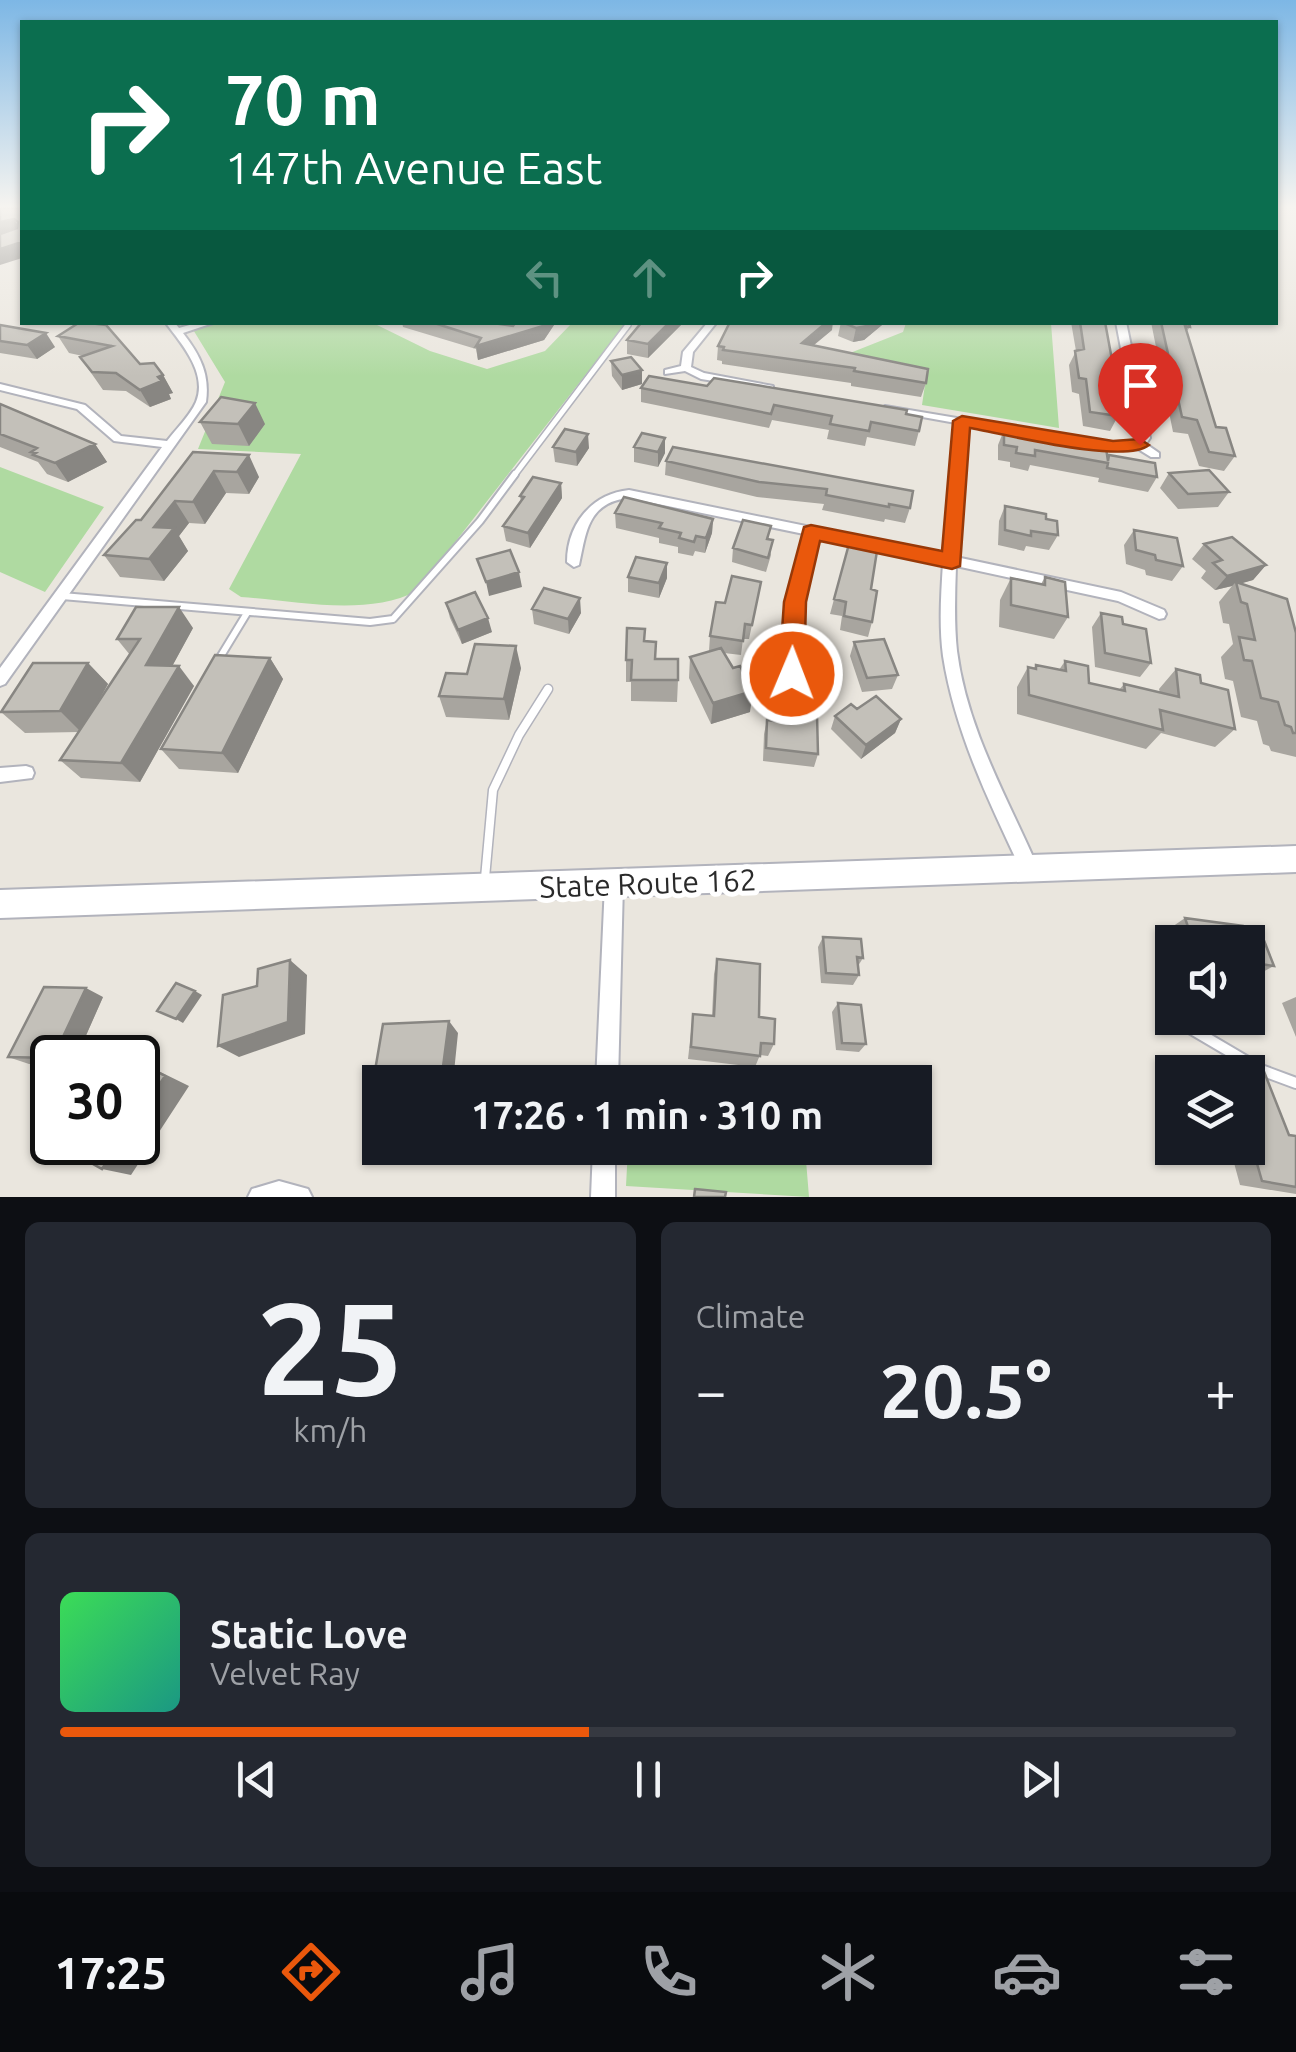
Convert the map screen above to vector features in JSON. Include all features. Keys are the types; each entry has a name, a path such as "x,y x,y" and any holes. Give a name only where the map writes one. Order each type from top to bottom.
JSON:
{"main road":[{"name":"State Route 162","path":"0,904 1296,859"}],"street":[{"path":"686,368 688,352 710,325"},
{"path":"1122,325 1144,438 1140,445"},
{"path":"0,680 193,416 203,396 204,376 199,364 174,327"},
{"path":"669,372 686,368 701,376 789,391"},
{"path":"0,388 81,407 118,438 171,445"},
{"path":"866,404 1113,446 1140,445 1155,456"},
{"path":"962,421 948,610 956,680 971,734 1029,868"},
{"path":"574,562 574,544 592,510 608,498 629,494 1120,596 1159,614"},
{"path":"792,674 795,602 811,532"},
{"path":"0,775 26,773"},
{"path":"607,1065 614,884"},
{"path":"602,1197 603,1165"},
{"path":"260,1197 279,1192 300,1197"}],"lane":[{"path":"61,596 370,622 392,620 480,520 628,325"},
{"path":"216,663 247,613"},
{"path":"484,888 493,790 519,735 548,689"},
{"path":"1201,1035 1261,1070 1296,1083"}],"green space":[{"path":"190,325 377,325 430,351 487,369 545,351 570,325 624,325 417,591 376,603 308,604 241,597 229,589 301,454 198,449 225,382"},
{"path":"905,325 1051,325 1059,428 922,405 927,371 840,357 903,332"},
{"path":"0,467 104,507 45,592 0,572"},
{"path":"627,1165 806,1165 809,1197 626,1186"}],"building":[{"path":"0,325 46,333 27,345 0,341"},
{"path":"75,325 106,325 140,364 154,363 163,375 158,377 162,381 140,390 116,373 92,372 80,357 112,346 58,336"},
{"path":"440,325 544,325 476,346 481,338"},
{"path":"640,325 667,325 648,344 627,340"},
{"path":"728,325 823,325 802,343 928,369 926,383 854,371 855,368 723,350 718,346"},
{"path":"1080,325 1106,325 1118,392 1118,416 1090,412 1086,379 1079,378 1075,351 1084,349"},
{"path":"1162,325 1190,325 1185,326 1216,427 1226,428 1235,456 1209,452 1197,420 1182,417"},
{"path":"631,357 642,370 622,375 611,361"},
{"path":"649,376 707,386 714,378 907,410 906,414 922,417 919,431 871,422 869,431 830,424 832,416 774,405 771,414 641,388"},
{"path":"221,397 255,403 238,424 200,422"},
{"path":"0,404 95,444 55,463 33,455 36,453 31,452 37,448 0,434"},
{"path":"565,429 588,434 576,452 553,447"},
{"path":"1004,430 1087,441 1106,448 1108,461 1109,455 1155,463 1157,477 1107,468 1108,463 1035,450 1035,456 1016,453 1017,447 1004,445"},
{"path":"642,433 665,438 658,452 634,447"},
{"path":"673,447 913,491 910,508 826,495 827,489 759,482 666,461"},
{"path":"193,452 249,455 237,472 214,471 193,502 175,501 154,527 174,528 149,559 104,555 136,520 141,520"},
{"path":"1209,470 1229,492 1188,494 1169,473"},
{"path":"533,477 561,483 528,533 503,526 524,497 520,496"},
{"path":"624,497 713,519 706,538 696,536 694,542 679,538 681,533 659,528 662,523 615,513"},
{"path":"1005,506 1046,514 1046,519 1057,521 1058,535 1031,531 1031,536 1005,530"},
{"path":"743,520 771,526 767,539 773,540 768,558 733,548"},
{"path":"1134,530 1177,538 1183,566 1156,560 1155,555 1136,550"},
{"path":"1232,537 1266,565 1227,576 1213,563 1222,560 1204,544"},
{"path":"849,544 877,551 871,589 877,591 872,622 844,616 846,602 834,599"},
{"path":"510,550 519,572 486,582 477,559"},
{"path":"636,557 667,563 659,583 628,577"},
{"path":"732,576 761,582 752,625 745,624 743,641 710,636 716,602 725,603"},
{"path":"1045,577 1065,582 1068,617 1011,605 1011,578 1045,585"},
{"path":"1236,582 1287,599 1296,633 1296,733 1285,725 1278,702 1261,698 1252,661 1244,660 1239,637 1255,640 1247,604 1241,602"},
{"path":"544,588 580,598 568,619 532,609"},
{"path":"475,592 488,618 458,630 446,603"},
{"path":"136,607 179,607 146,665 179,666 121,763 60,760 140,639 117,639"},
{"path":"1101,613 1122,617 1123,624 1146,629 1151,663 1105,653"},
{"path":"627,628 645,629 644,641 656,642 655,659 678,659 678,680 631,680 632,660 626,660"},
{"path":"884,639 898,675 867,678 854,642"},
{"path":"475,644 516,646 504,699 439,696 446,673 467,674"},
{"path":"721,648 733,668 740,666 753,691 713,703 690,657"},
{"path":"215,655 270,658 222,753 161,749"},
{"path":"1065,661 1088,666 1089,683 1125,691 1124,684 1179,697 1176,669 1200,675 1201,683 1228,690 1235,729 1160,710 1163,730 1029,695 1028,667 1066,671"},
{"path":"33,663 88,663 60,711 1,712"},
{"path":"876,696 901,719 866,745 835,716 851,704 857,709"},
{"path":"790,712 817,715 818,754 766,748 767,720 790,723"},
{"path":"1185,918 1236,925 1187,925"},
{"path":"823,937 861,939 863,958 857,957 859,975 826,973"},
{"path":"1265,943 1274,966 1265,965"},
{"path":"717,959 760,964 759,1017 775,1019 774,1044 761,1043 760,1056 691,1047 693,1014 714,1016"},
{"path":"290,960 288,1022 218,1046 223,995 257,986 258,969"},
{"path":"176,983 195,991 176,1019 157,1011"},
{"path":"44,987 86,988 64,1035 30,1035 30,1057 8,1057"},
{"path":"838,1003 861,1005 866,1044 842,1043"},
{"path":"449,1021 443,1065 376,1065 383,1024"},
{"path":"1265,1074 1289,1135 1296,1136 1296,1187 1262,1181 1257,1165 1265,1165"},
{"path":"695,1189 726,1192 725,1197 694,1197"}],"route":[{"path":"792,674 795,602 811,532 952,561 962,421 1113,446 1140,445"}]}
